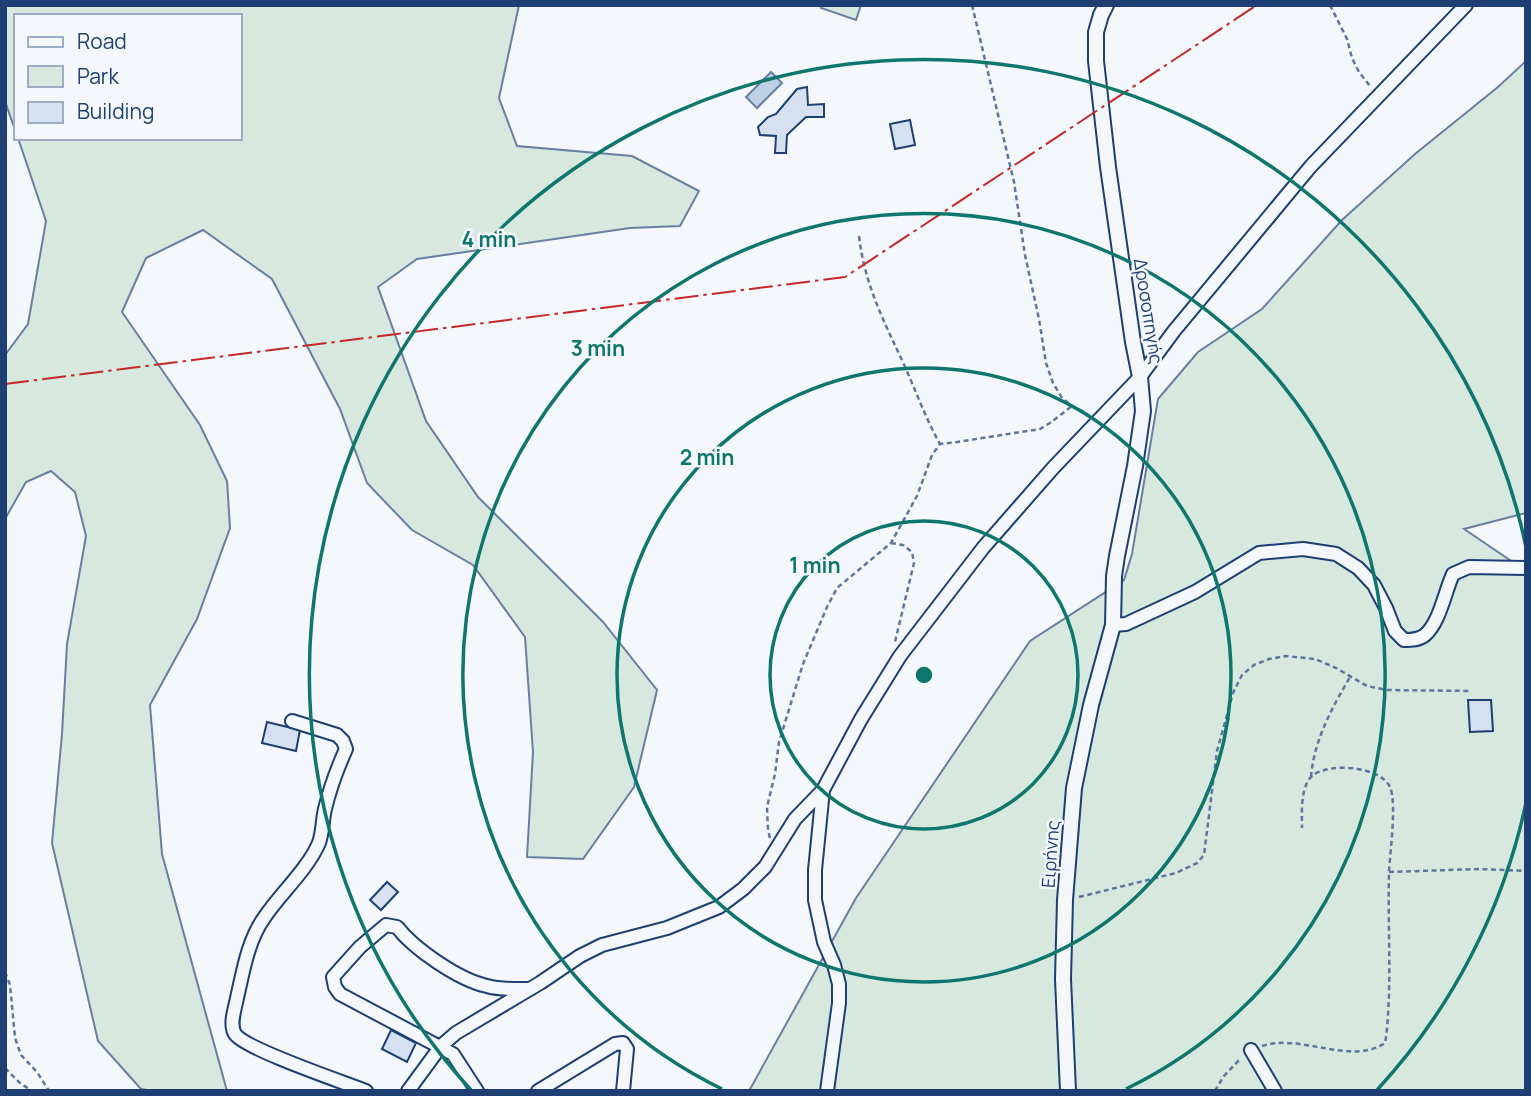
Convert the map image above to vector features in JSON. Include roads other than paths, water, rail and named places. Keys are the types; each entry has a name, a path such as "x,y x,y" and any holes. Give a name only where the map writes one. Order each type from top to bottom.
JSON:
{"street":[{"name":"Δροσοπηγής","path":"1107,5 1096,32 1096,61 1108,167 1143,411 1114,576 1113,625"},
{"path":"408,1091 441,1046 456,1033 601,945 667,928 719,907 743,889 765,867 795,819 823,790 860,719 900,656 983,548 1053,468 1140,377 1174,331 1302,176 1466,5"},
{"path":"1113,625 1126,624 1195,592 1259,553 1303,550 1336,554 1358,568 1374,585 1395,631 1404,640 1415,640 1424,636 1433,624 1453,574 1469,567 1526,568"},
{"name":"Ειρήνης","path":"1068,1091 1063,979 1065,900 1074,788 1091,705 1113,625"},
{"path":"292,721 337,735 346,749 332,779 319,844 256,932 247,957 232,1021 233,1032 241,1041 265,1052 366,1091"},
{"path":"823,790 815,900 824,942 839,984 839,1003 827,1091"},
{"path":"477,1091 453,1054 340,994 333,977 360,947 386,925 397,927 418,947 467,980 488,987 530,989"},
{"path":"538,1091 615,1044 623,1043 628,1049 623,1091"},
{"path":"1251,1050 1275,1091"}],"water":[{"path":"771,72 782,83 757,108 746,97"}]}
